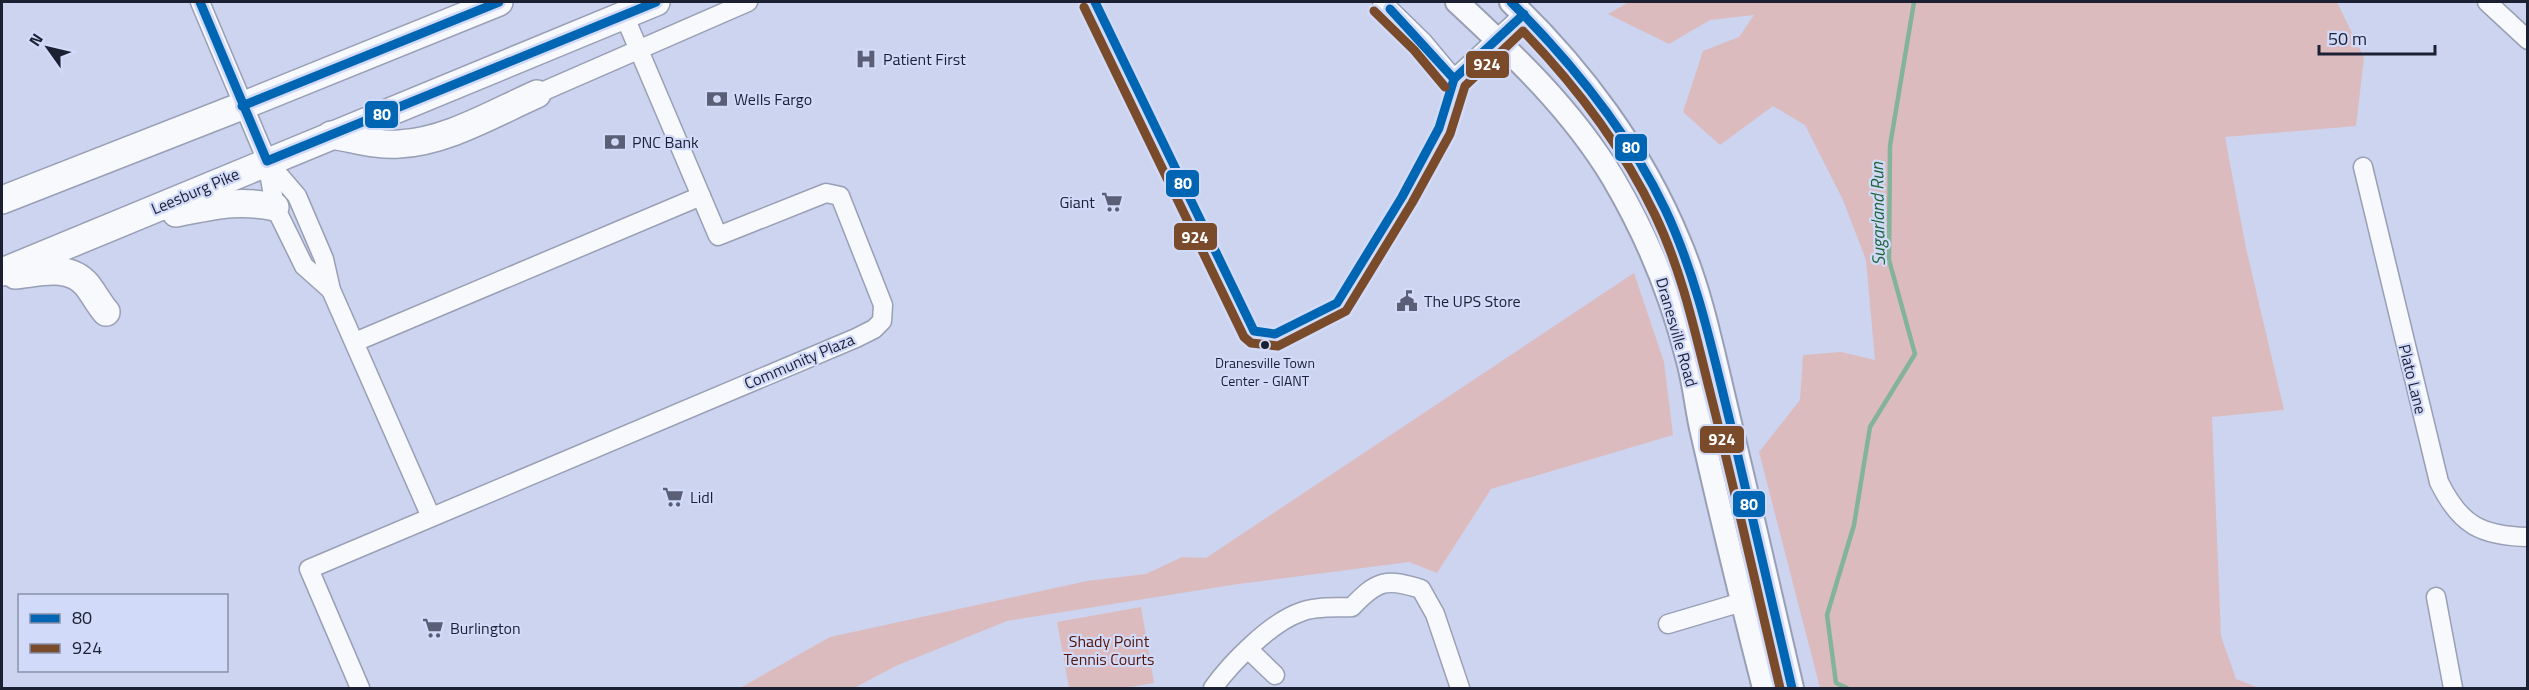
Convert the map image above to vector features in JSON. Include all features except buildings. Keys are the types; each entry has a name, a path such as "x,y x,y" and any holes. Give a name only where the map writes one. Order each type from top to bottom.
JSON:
{"highway":[{"path":"4,197 242,106 498,2"},
{"name":"Leesburg Pike","path":"2,272 656,2"},
{"path":"331,135 378,143 414,143 448,132 537,94"},
{"path":"119,224 216,204 248,201 275,207"},
{"path":"2,277 68,272 86,284 106,312"}],"main road":[{"name":"Dranesville Road","path":"1457,2 1568,114 1611,176 1647,242 1662,277 1688,358 1701,428 1764,688"},
{"name":"Dranesville Road","path":"1518,8 1593,94 1626,140 1656,190 1680,242 1706,326 1792,688"}],"street":[{"path":"200,2 267,161 275,207 304,266 331,290"},
{"path":"537,94 748,2"},
{"path":"1382,2 1423,42 1454,79 1498,41 1518,8"},
{"path":"2487,2 2528,40"},
{"name":"Community Plaza","path":"360,688 309,568 856,338 874,329 882,321 883,304 840,196 826,193 718,236 624,15"},
{"path":"267,161 297,196 324,259 331,290 431,517"},
{"name":"Plato Lane","path":"2363,167 2439,482 2456,509 2487,533 2497,536 2528,537"},
{"path":"355,342 701,196"},
{"path":"1213,688 1274,626 1301,611 1352,607 1370,587 1397,581 1421,589 1435,614 1460,688"},
{"path":"2436,597 2453,688"},
{"path":"1668,624 1742,602"},
{"path":"1248,650 1275,675"}],"green space":[{"path":"1629,2 2337,2 2364,58 2356,126 2225,137 2246,248 2284,410 2212,417 2221,636 2236,679 2259,688 1820,688 1759,452 1800,400 1803,355 1841,352 1875,360 1866,260 1843,200 1805,125 1773,106 1720,145 1683,112 1703,51 1739,37 1754,15 1710,20 1669,44 1608,14"},
{"path":"1634,273 1664,362 1673,435 1491,489 1437,573 1409,562 1238,584 1007,621 898,665 854,688 740,688 830,637 1087,581 1146,574 1182,557 1206,558"},
{"name":"Shady Point Tennis Courts","path":"1141,607 1154,683 1125,688 1069,688 1057,622"}],"waterway":[{"name":"Sugarland Run","path":"1847,688 1836,683 1827,615 1854,525 1870,427 1915,354 1889,260 1890,146 1914,2"}],"transit line":[{"name":"80","path":"200,2 267,161 656,2"},
{"name":"80","path":"242,106 499,2"},
{"name":"80","path":"1095,2 1254,331 1275,334 1337,303 1402,197 1439,128 1454,79 1524,14"},
{"name":"80","path":"1511,2 1556,49 1616,125 1650,180 1676,235 1695,287 1710,340 1792,688"},
{"name":"924","path":"1084,7 1244,337 1251,343 1278,346 1346,311 1412,203 1450,134 1465,86 1523,31 1561,73 1613,141 1655,215 1673,258 1693,324 1780,688"},
{"name":"80","path":"1390,9 1454,79"},
{"name":"924","path":"1374,11 1414,50 1445,87"}],"place":[{"name":"Patient First","path":"866,59"},
{"name":"Wells Fargo","path":"717,99"},
{"name":"PNC Bank","path":"615,142"},
{"name":"Giant","path":"1112,202"},
{"name":"The UPS Store","path":"1407,301"},
{"name":"Dranesville Town Center - GIANT","path":"1265,345"},
{"name":"Lidl","path":"673,497"},
{"name":"Burlington","path":"433,628"}]}
